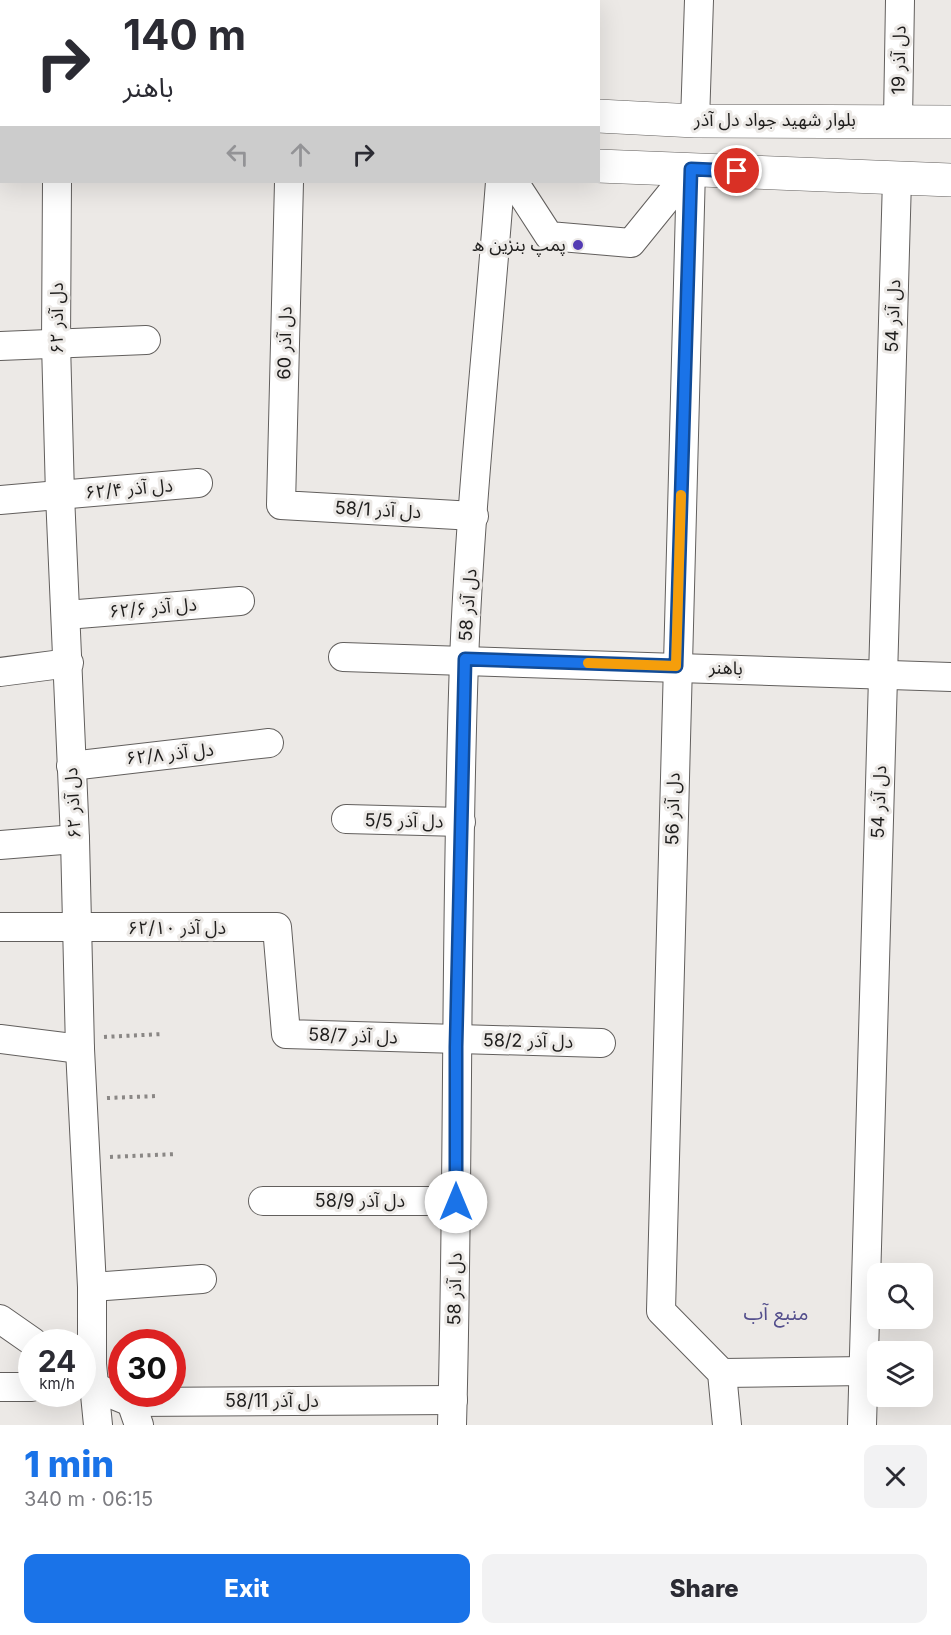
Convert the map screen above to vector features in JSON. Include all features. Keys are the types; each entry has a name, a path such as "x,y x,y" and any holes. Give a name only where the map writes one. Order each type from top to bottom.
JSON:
{"main road":[{"name":"بلوار شهید جواد دل آذر","path":"600,116 695,121 951,122"},
{"path":"600,166 951,180"}],"street":[{"path":"695,121 699,0"},
{"name":"دل آذر 19","path":"898,120 900,0"},
{"path":"515,183 549,236 631,243 691,169"},
{"name":"دل آذر 56","path":"691,169 676,666 661,1311 722,1372"},
{"name":"دل آذر 54","path":"862,1425 897,179"},
{"name":"دل آذر ۶۲","path":"57,183 56,343 60,495 69,663 82,1099 92,1287 89,1329"},
{"name":"دل آذر 60","path":"281,505 289,183"},
{"name":"دل آذر 58","path":"452,1412 456,1039 465,659 500,183"},
{"path":"0,346 146,340"},
{"name":"دل آذر ۶۲/۴","path":"0,500 198,483"},
{"name":"دل آذر 58/1","path":"281,505 474,516"},
{"name":"دل آذر ۶۲/۶","path":"66,615 240,601"},
{"name":"باهنر","path":"344,657 465,659 951,677"},
{"path":"0,672 69,663"},
{"name":"دل آذر ۶۲/۸","path":"71,766 269,743"},
{"name":"دل آذر 5/5","path":"346,819 461,822"},
{"path":"0,845 75,839"},
{"name":"دل آذر ۶۲/۱۰","path":"0,927 277,927"},
{"name":"دل آذر 58/7","path":"277,927 286,1034 456,1039"},
{"path":"0,1039 80,1044"},
{"name":"دل آذر 58/2","path":"456,1039 601,1043"},
{"name":"دل آذر 58/9","path":"263,1201 456,1202"},
{"path":"92,1287 202,1279"},
{"path":"0,1319 18,1332"},
{"path":"727,1425 722,1372 864,1371"},
{"path":"0,1387 18,1387"},
{"name":"دل آذر 58/11","path":"96,1390 135,1413 452,1412"},
{"name":"دل آذر ۶۲","path":"93,1407 98,1425"}],"path":[{"path":"80,1044 163,1034"},
{"path":"82,1099 158,1096"},
{"path":"85,1158 177,1154"}],"slow traffic":[{"path":"588,663 676,666 681,495"}],"place":[{"name":"پمپ بنزین ه","path":"578,245"}],"district":[{"name":"منبع آب","path":"776,1313"}],"route":[{"path":"456,1202 456,1047 465,659 676,666 691,169 737,171"}]}
